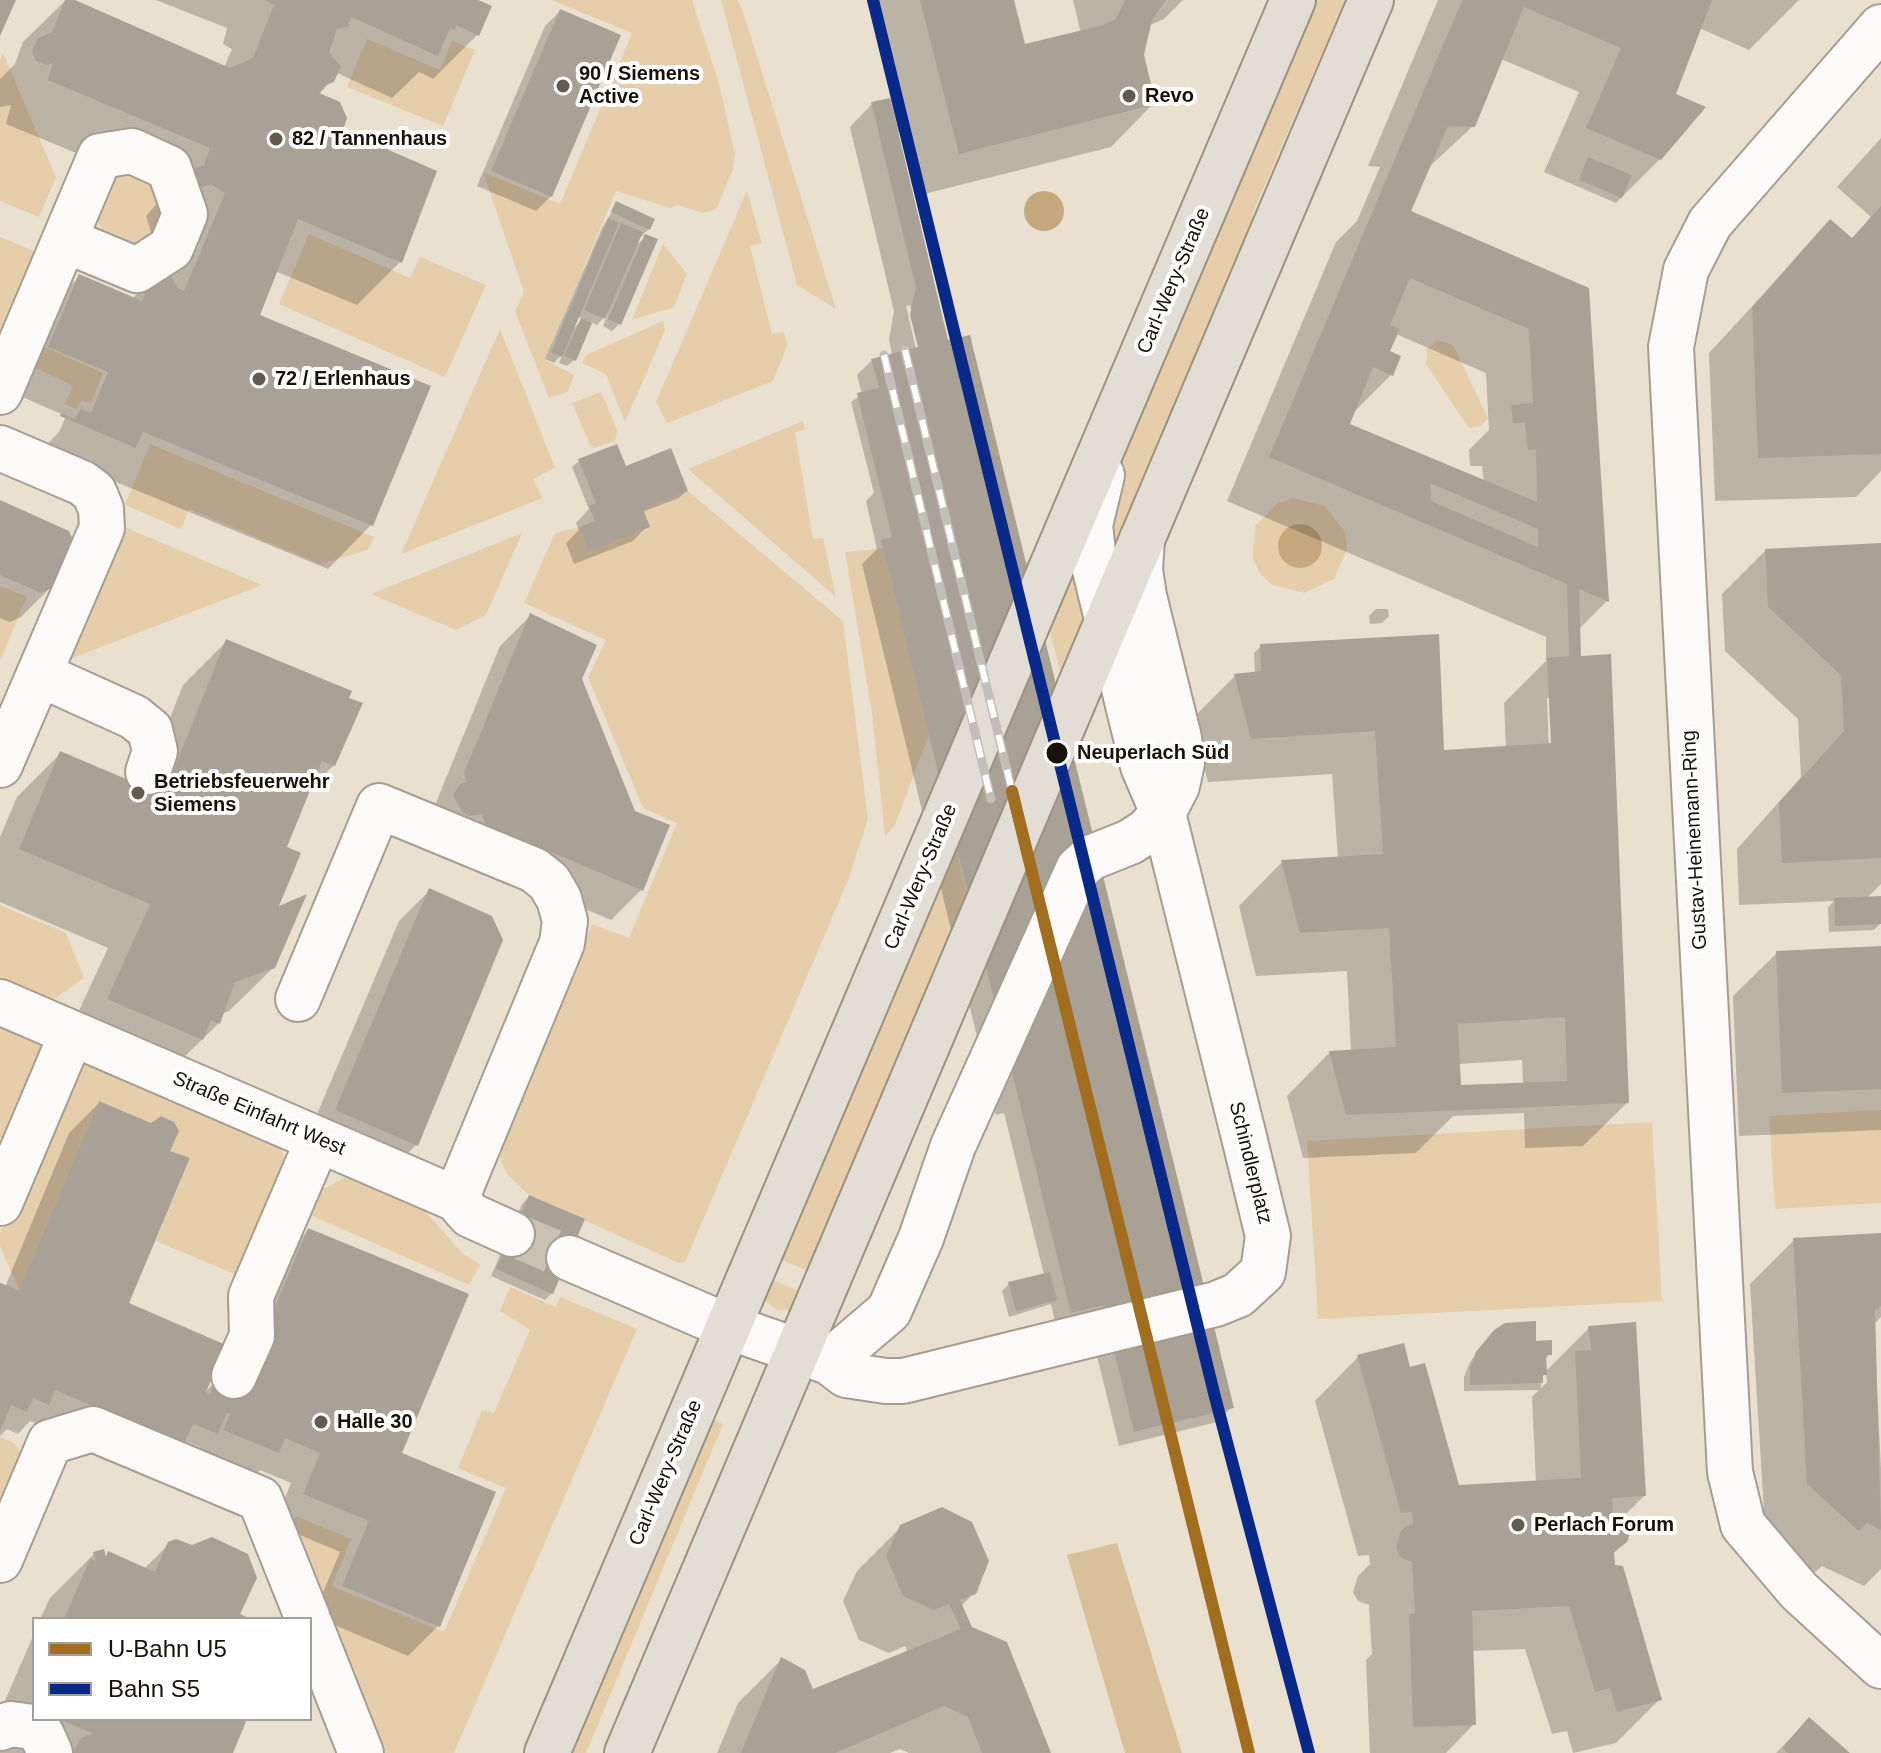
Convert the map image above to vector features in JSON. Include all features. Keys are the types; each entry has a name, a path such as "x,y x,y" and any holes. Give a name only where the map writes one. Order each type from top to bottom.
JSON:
{"main road":[{"name":"Carl-Wery-Straße","path":"547,1753 1293,0"},
{"path":"627,1753 813,1357 1142,539 1371,0"}],"street":[{"name":"Gustav-Heinemann-Ring","path":"1881,27 1710,223 1686,270 1671,347 1730,1472 1743,1525 1799,1591 1881,1666"},
{"path":"0,392 65,240"},
{"path":"0,448 82,483 94,492 101,509 102,528 0,765"},
{"name":"Schindlerplatz","path":"569,1258 729,1327 813,1357 846,1375 865,1380 903,1381 1216,1304 1238,1295 1263,1272 1268,1236 1181,882 1163,813 1143,766 1095,570 1090,525 1102,476 1098,462"},
{"path":"938,1372 924,1369 902,1351 895,1341 889,1311 926,1224 953,1146 1078,869 1090,858 1130,842 1147,831 1163,813 1177,786 1182,763 1144,596 1140,570 1142,539"},
{"path":"39,674 134,717 150,730 155,751 148,772"},
{"path":"298,999 379,806 534,870 549,882 559,899 565,921 562,943 456,1199"},
{"path":"1130,842 1141,842 1154,848 1174,868 1181,882"},
{"name":"Straße Einfahrt West","path":"0,1002 456,1199 470,1215 512,1234"},
{"path":"0,1203 72,1033"},
{"path":"234,1376 252,1336 251,1296 318,1140"},
{"path":"813,1357 889,1311"},
{"path":"0,1560 50,1442 93,1429 260,1499 307,1617"},
{"path":"312,1630 361,1753"},
{"path":"0,1727 11,1724 33,1727 42,1735 50,1753"}],"shaded area":[{"path":"551,0 692,0 719,84 735,154 733,170 716,209 703,213 678,205 670,208 616,191 545,360 574,375 568,392 549,398 515,311 524,292 483,172 560,204 632,33"},
{"path":"721,0 738,0 744,15 836,309 797,285"},
{"path":"1302,0 1345,0 1254,210 1251,228 1118,567 1104,501 1259,140"},
{"path":"367,39 440,70 452,41 475,50 443,126 347,87"},
{"path":"3,53 56,177 39,217 0,201 0,61"},
{"path":"129,165 171,198 154,239 133,248 106,237 95,216 112,173"},
{"path":"747,191 762,243 750,246 772,334 784,332 787,345 773,381 667,423 656,402"},
{"path":"1044,191 1058,197 1064,211 1058,225 1044,231 1030,225 1024,211 1030,197"},
{"path":"309,234 410,278 420,257 486,285 445,377 279,304"},
{"path":"0,237 39,253 0,346"},
{"path":"663,244 687,274 674,307 632,320"},
{"path":"663,321 665,330 625,422 606,374 582,363 586,355"},
{"path":"500,329 555,468 533,479 543,498 401,554"},
{"path":"1438,340 1453,345 1488,418 1481,426 1469,428 1426,364 1427,349"},
{"path":"40,345 103,373 91,403 82,400 76,409 65,404 73,386 32,366"},
{"path":"601,392 617,430 615,441 592,449 572,403"},
{"path":"803,421 805,430 795,432 813,539 823,538 836,597 688,469"},
{"path":"150,444 374,537 368,550 320,564 189,509 181,529 125,505"},
{"path":"688,491 843,621 868,819 849,878 685,1262 679,1263 529,1195 507,1174 500,1157 500,1138 592,924 629,938 677,823 643,808 588,677 606,640 524,603 555,533 579,527 589,550 643,509"},
{"path":"1294,498 1325,506 1345,532 1347,549 1334,579 1304,593 1273,585 1260,574 1253,559 1255,526 1278,503"},
{"path":"1300,524 1315,531 1322,546 1315,561 1300,568 1285,561 1278,546 1285,531"},
{"path":"122,526 262,585 65,661"},
{"path":"522,533 486,615 456,630 371,594"},
{"path":"1069,545 1088,609 1064,688 1044,605"},
{"path":"883,548 929,735 895,825 885,836 872,713 845,552"},
{"path":"0,586 27,597 0,661"},
{"path":"951,829 972,915 818,1275 769,1255"},
{"path":"0,905 66,933 84,978 48,1003 0,985"},
{"path":"0,1022 40,1039 47,1051 0,1179"},
{"path":"77,1064 100,1064 268,1135 283,1153 290,1178 246,1279 156,1241 190,1159 170,1151 178,1131 174,1122 161,1116 151,1123 99,1101 19,1290 0,1246 0,1233 65,1076"},
{"path":"1881,1110 1881,1203 1775,1209 1769,1116"},
{"path":"1652,1122 1662,1301 1318,1319 1307,1141"},
{"path":"348,1176 415,1200 463,1254 480,1264 469,1285 308,1214 319,1191"},
{"path":"760,1275 809,1295 796,1309 777,1310 762,1298"},
{"path":"510,1287 556,1307 560,1297 637,1329 454,1753 386,1753 290,1528 296,1516 351,1539 332,1586 444,1632 506,1488 458,1468 482,1410 494,1413 530,1330 500,1311"},
{"path":"701,1414 723,1424 586,1753 557,1753"},
{"path":"0,1437 14,1443 24,1458 0,1516"},
{"path":"1117,1543 1182,1753 1125,1753 1067,1555"}],"building":[{"path":"0,0 16,0 0,36"},
{"path":"65,0 75,0 230,68 253,58 274,5 264,0 478,0 492,6 479,36 456,25 455,30 450,28 438,56 351,17 348,27 337,29 329,53 341,66 334,82 324,86 319,93 340,102 347,118 343,130 437,171 402,263 298,219 260,315 431,386 373,526 143,432 136,448 60,416 61,413 75,419 80,409 91,413 108,372 48,347 79,274 142,301 148,286 167,269 178,288 184,291 225,193 211,184 195,190 188,170 204,165 210,148 48,80 53,63 46,65 35,60 32,51 38,38 52,32"},
{"path":"920,0 1014,0 1025,44 1103,25 1116,19 1125,0 1166,0 1152,20 1144,55 1156,104 959,154"},
{"path":"1462,0 1712,0 1676,94 1706,107 1661,160 1586,128 1621,48 1524,7 1475,127 1448,126 1411,211 1589,288 1609,602 1579,589 1581,656 1611,654 1629,1103 1346,1115 1329,1051 1396,1047 1389,928 1300,933 1281,860 1383,854 1375,731 1251,739 1234,674 1261,671 1260,644 1439,634 1444,750 1551,743 1547,658 1569,656 1567,584 1269,457","holes":["1410,278 1529,329 1533,403 1511,405 1513,423 1525,423 1528,450 1536,449 1537,502 1350,424 1373,367 1393,376 1401,356 1390,351 1400,329 1390,325","1430,483 1538,529 1538,547 1431,501","1565,1017 1567,1081 1461,1085 1458,1024"]},
{"name":"90 / Siemens Active","path":"560,9 621,35 552,197 491,171"},
{"path":"890,98 948,340 970,335 1234,1408 1134,1432 1103,1305 1071,1313 881,540 892,537 857,393 879,388 871,359 918,347 910,315 916,287 871,102"},
{"path":"1588,157 1632,175 1622,198 1579,180"},
{"path":"616,201 655,219 650,230 611,212"},
{"path":"1881,206 1881,454 1758,458 1752,307 1830,219 1852,238"},
{"path":"608,218 619,223 562,357 551,352"},
{"path":"621,223 643,232 605,319 584,310"},
{"path":"645,234 658,239 621,325 608,319"},
{"path":"581,318 592,323 576,361 564,356"},
{"path":"617,444 626,466 671,448 688,491 643,509 650,527 589,551 579,527 595,521 589,506 596,503 578,459"},
{"path":"0,500 69,531 74,542 54,587 41,593 0,575"},
{"path":"1881,543 1881,858 1782,863 1779,803 1844,731 1841,675 1768,607 1765,549"},
{"path":"530,613 597,645 582,679 635,811 670,825 643,891 485,824 482,814 470,816 462,812 453,795 460,784 467,782 464,773"},
{"path":"226,639 352,691 349,698 363,703 335,766 322,761 287,847 301,853 279,906 307,894 275,968 235,982 220,1024 211,1020 203,1040 107,999 150,904 19,849 60,751 164,795"},
{"path":"429,888 492,916 503,940 418,1146 335,1110"},
{"path":"1881,896 1881,924 1835,926 1834,898"},
{"path":"1881,946 1881,1089 1782,1093 1776,951"},
{"path":"99,1101 151,1123 161,1116 174,1122 179,1131 170,1151 190,1158 129,1303 226,1345 206,1392 210,1394 216,1378 250,1393 276,1330 267,1326 308,1228 469,1294 402,1453 496,1492 440,1627 342,1586 369,1521 303,1494 320,1453 285,1438 279,1453 223,1430 230,1414 227,1413 218,1434 193,1424 184,1444 55,1390 49,1405 33,1398 27,1412 11,1405 0,1431 0,1283 19,1290"},
{"path":"529,1195 585,1219 553,1294 496,1269"},
{"path":"1881,1233 1881,1306 1875,1310 1881,1530 1867,1523 1859,1531 1807,1484 1793,1238"},
{"path":"1050,1272 1057,1300 1016,1311 1008,1282"},
{"path":"1536,1321 1536,1341 1552,1340 1552,1355 1546,1355 1547,1375 1543,1375 1543,1383 1470,1385 1470,1369 1476,1352 1494,1330 1505,1323"},
{"name":"Perlach Forum","path":"1636,1322 1646,1496 1612,1498 1613,1516 1627,1526 1630,1534 1627,1542 1614,1552 1615,1565 1623,1566 1662,1700 1617,1712 1610,1688 1595,1692 1569,1606 1472,1611 1476,1725 1413,1727 1409,1614 1415,1613 1412,1562 1401,1558 1396,1548 1401,1530 1413,1523 1412,1512 1401,1513 1357,1355 1404,1343 1410,1367 1425,1363 1459,1485 1581,1478 1575,1351 1591,1350 1588,1326"},
{"path":"942,1507 972,1522 989,1561 976,1594 960,1600 972,1627 1007,1642 1051,1753 982,1753 968,1717 944,1706 835,1753 741,1753 781,1657 805,1670 813,1689 961,1629 949,1604 934,1610 903,1596 886,1556 900,1525"},
{"path":"212,1537 248,1554 257,1578 240,1614 247,1617 65,1617 90,1559 96,1561 93,1552 104,1549 106,1557 108,1551 155,1572 168,1542 176,1539 192,1545"},
{"path":"1809,1717 1850,1753 1788,1753 1782,1748"},
{"path":"62,1721 246,1721 233,1753 73,1753 81,1738 93,1733"}],"tunnel":[{"path":"512,1234 569,1258"}],"railway":[{"path":"905,350 1012,791"},
{"path":"884,355 991,799"}],"metro line":[{"name":"U5","path":"1012,791 1249,1753"}],"rail line":[{"name":"S5","path":"873,0 1215,1397 1309,1753"}],"place":[{"name":"90 / Siemens Active","path":"563,86"},
{"name":"Revo","path":"1129,96"},
{"name":"82 / Tannenhaus","path":"276,139"},
{"name":"72 / Erlenhaus","path":"259,379"},
{"name":"Neuperlach Süd","path":"1057,753"},
{"name":"Betriebsfeuerwehr Siemens","path":"138,793"},
{"name":"Halle 30","path":"321,1422"},
{"name":"Perlach Forum","path":"1518,1525"}]}
